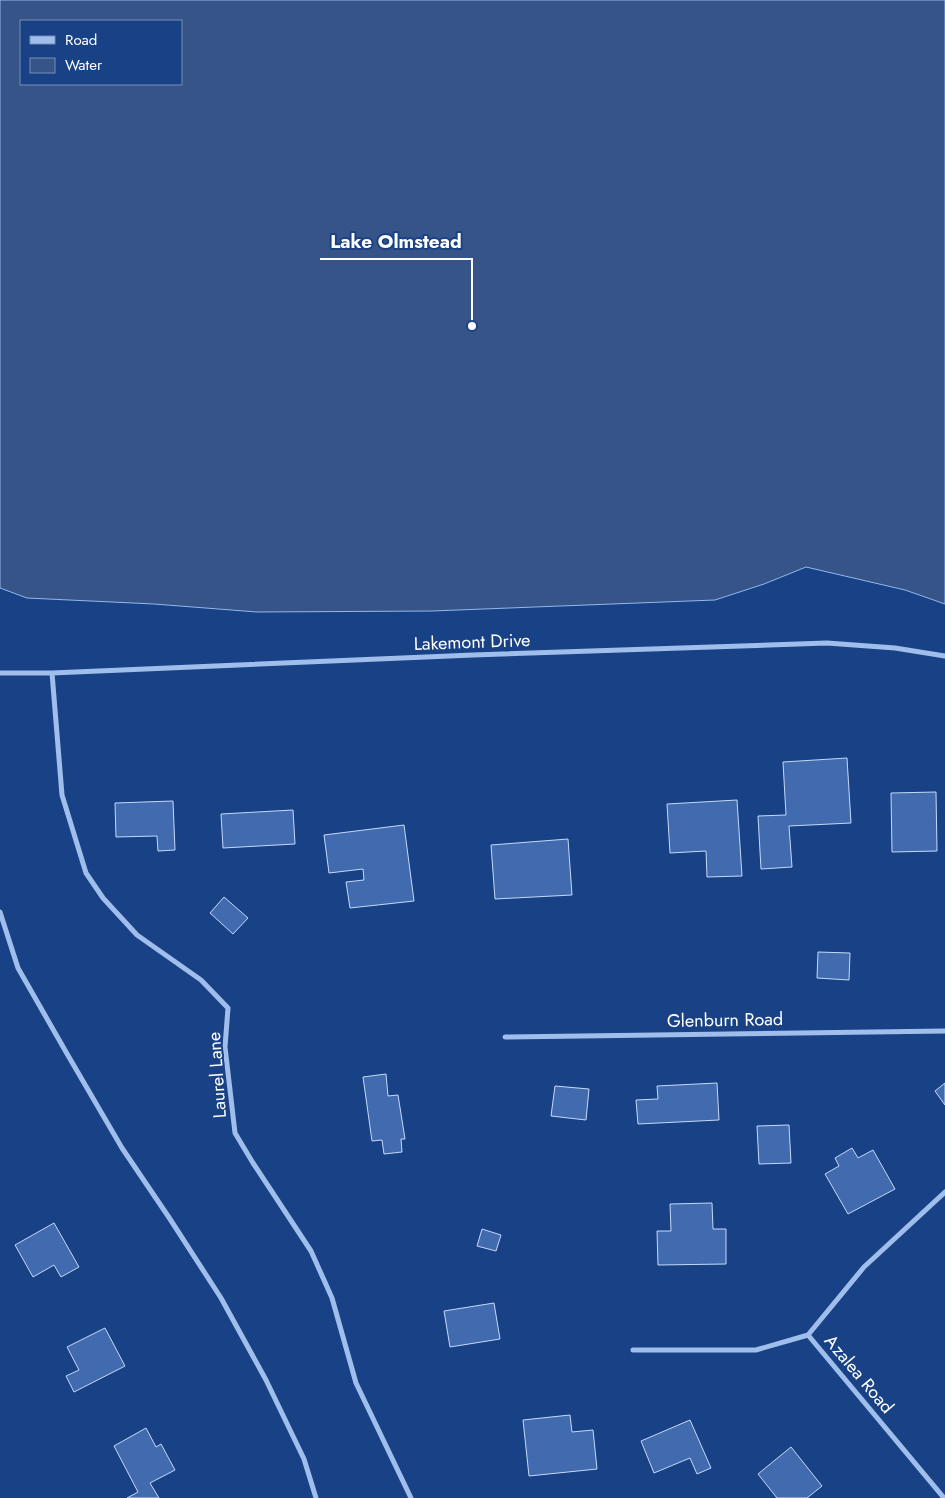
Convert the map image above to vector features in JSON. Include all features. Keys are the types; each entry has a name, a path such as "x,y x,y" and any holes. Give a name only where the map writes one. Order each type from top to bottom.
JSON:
{"street":[{"name":"Lakemont Drive","path":"0,673 52,673 473,655 827,643 895,648 945,656"},
{"name":"Laurel Lane","path":"52,673 62,795 86,873 103,898 137,935 201,980 228,1008 225,1047 236,1133 253,1163 311,1251 332,1298 356,1383 411,1498"},
{"path":"0,912 18,968 122,1148 220,1298 266,1380 304,1459 316,1498"},
{"name":"Glenburn Road","path":"505,1037 945,1031"},
{"path":"808,1335 864,1267 945,1192"},
{"name":"Azalea Road","path":"632,1350 756,1350 808,1335 944,1498"}],"water":[{"path":"0,0 945,0 945,604 905,590 806,567 764,584 715,600 432,611 257,612 154,604 27,598 0,588"}],"building":[{"path":"847,758 851,823 789,826 792,867 761,869 758,816 786,815 783,762"},
{"path":"936,792 937,851 892,852 891,793"},
{"path":"737,800 742,876 707,877 706,851 670,853 667,804"},
{"path":"173,801 175,850 158,851 157,836 116,837 115,803"},
{"path":"293,810 295,844 223,848 221,814"},
{"path":"404,825 414,901 350,908 346,882 364,880 363,869 329,873 324,835"},
{"path":"568,839 572,895 495,899 491,845"},
{"path":"224,897 248,918 233,934 210,913"},
{"path":"818,952 850,953 849,980 817,978"},
{"path":"386,1074 388,1096 398,1095 405,1139 401,1139 402,1152 384,1154 382,1140 372,1141 363,1077"},
{"path":"717,1083 719,1120 638,1124 636,1100 658,1099 657,1086"},
{"path":"945,1083 945,1105 935,1091"},
{"path":"555,1086 589,1089 586,1120 551,1116"},
{"path":"789,1125 791,1163 759,1164 757,1126"},
{"path":"852,1148 858,1158 873,1150 895,1189 848,1214 825,1174 839,1166 835,1158"},
{"path":"712,1203 713,1229 726,1229 726,1264 658,1265 657,1231 671,1231 670,1204"},
{"path":"54,1223 79,1267 61,1277 54,1265 33,1277 15,1245"},
{"path":"482,1229 501,1235 496,1251 477,1246"},
{"path":"494,1303 500,1339 450,1347 444,1311"},
{"path":"105,1328 125,1366 74,1392 66,1376 79,1370 67,1347"},
{"path":"570,1415 572,1432 593,1430 597,1469 529,1476 523,1420"},
{"path":"690,1420 711,1468 697,1474 690,1458 654,1473 641,1441"},
{"path":"146,1428 156,1447 161,1444 175,1470 150,1483 159,1498 127,1498 138,1492 114,1446"},
{"path":"791,1447 822,1486 807,1498 777,1498 758,1474"}],"place":[{"name":"Lake Olmstead","path":"472,326"}]}
